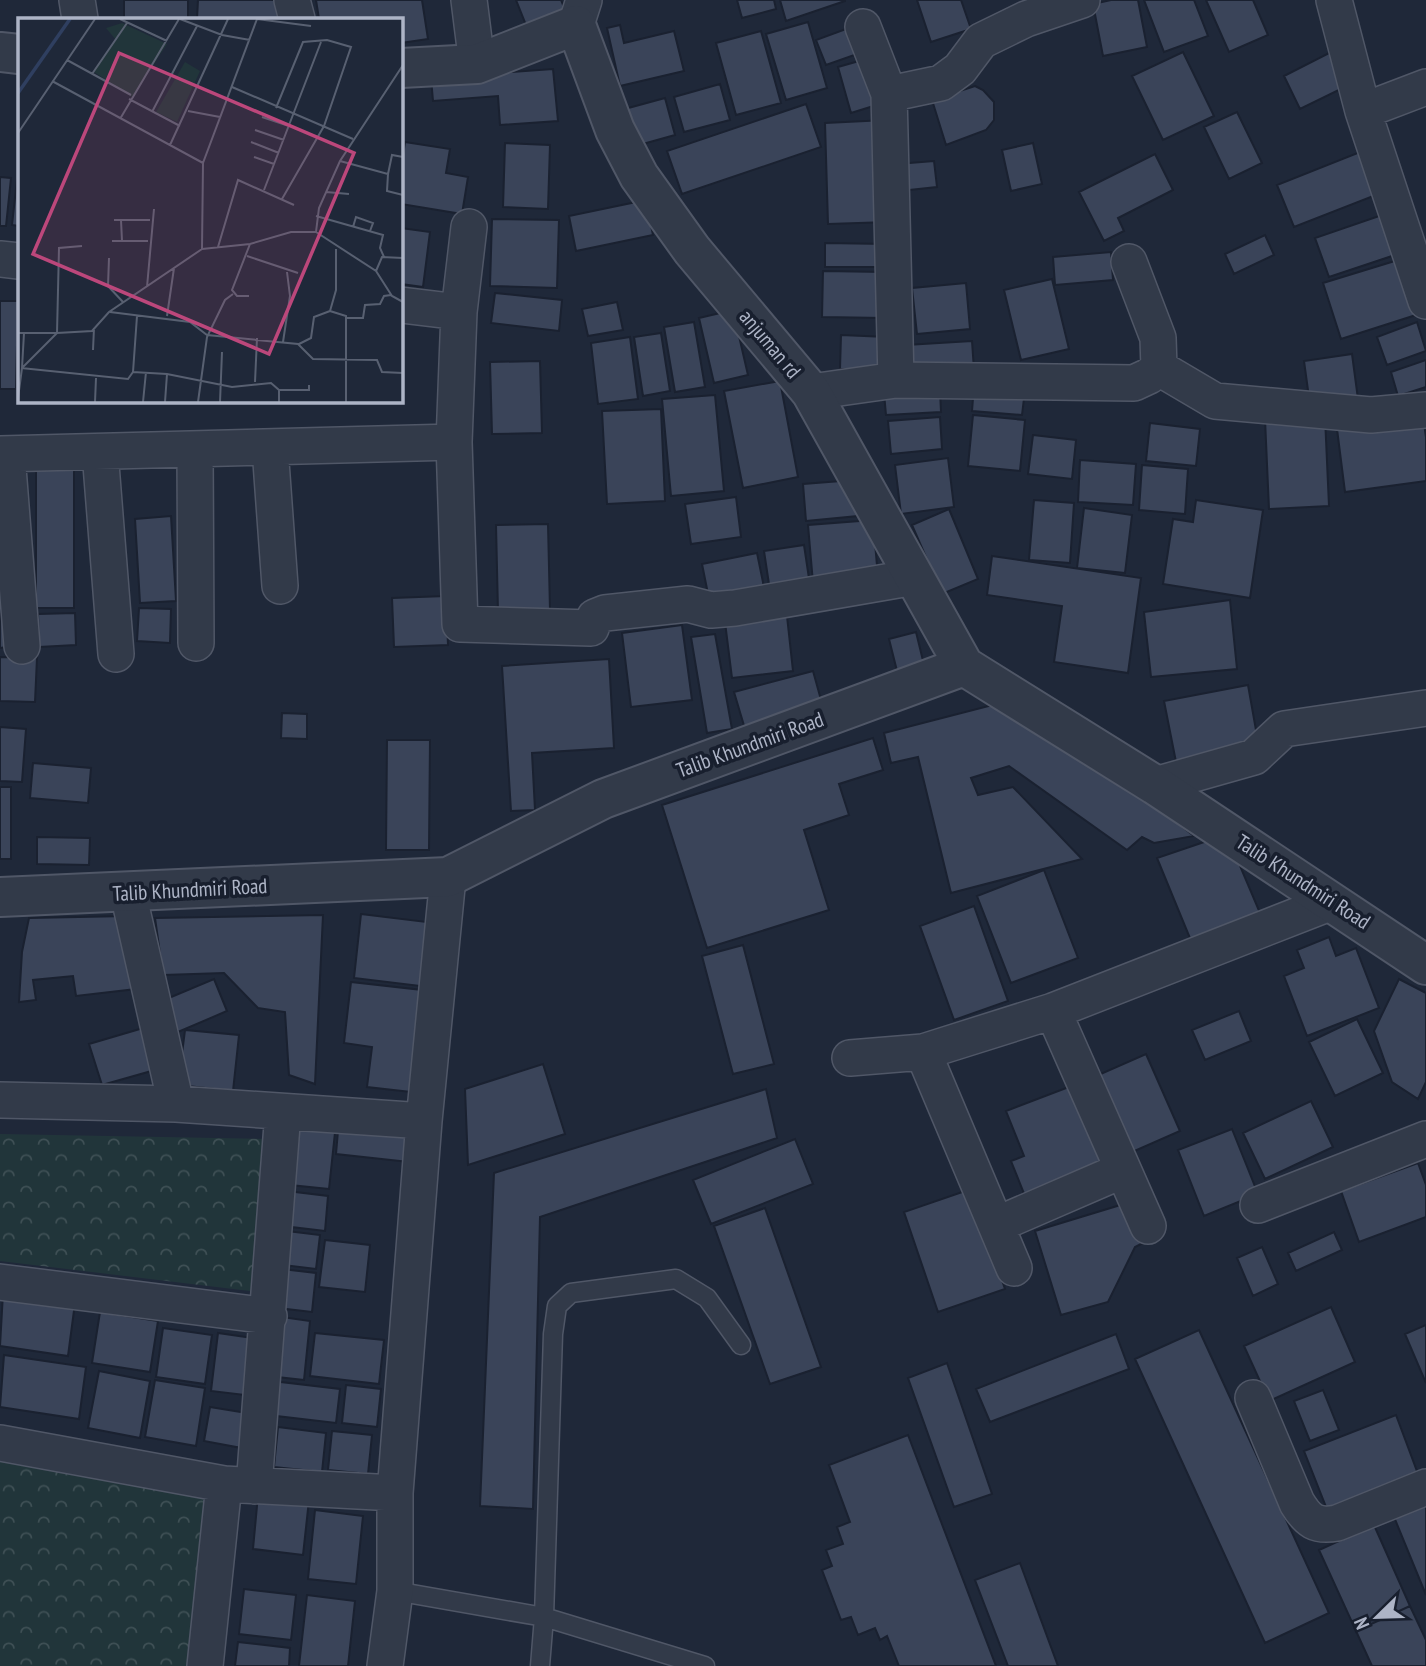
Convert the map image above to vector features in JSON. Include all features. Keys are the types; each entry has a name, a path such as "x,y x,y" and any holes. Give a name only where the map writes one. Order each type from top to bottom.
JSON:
{"street":[{"path":"77,0 80,18"},
{"path":"292,0 297,18"},
{"path":"469,0 477,64"},
{"path":"889,94 941,83 960,69 981,41 1026,19 1082,0"},
{"path":"1334,0 1363,111 1426,300"},
{"path":"402,68 477,64 580,13"},
{"name":"anjuman rd","path":"580,13 615,130 639,176 692,250 811,392 964,666"},
{"path":"863,27 889,94 896,380"},
{"path":"0,52 18,54"},
{"path":"1363,111 1426,88"},
{"path":"469,227 459,312 454,442 460,624 591,628 595,617 605,613 688,604 711,610 735,608 915,578"},
{"path":"0,259 18,261"},
{"path":"1129,262 1158,338 1159,368"},
{"path":"402,305 459,312"},
{"path":"811,392 896,380 1134,383 1159,368"},
{"path":"1159,368 1215,401 1371,415 1426,410"},
{"path":"22,646 4,455 454,442"},
{"path":"270,448 280,586"},
{"path":"195,450 196,643"},
{"path":"100,452 116,654"},
{"name":"Talib Khundmiri Road","path":"0,897 448,877 603,799 964,666 1155,785 1426,964"},
{"path":"1155,785 1254,757 1284,729 1426,708"},
{"path":"384,1666 395,1591 395,1493 424,1121 448,877"},
{"path":"128,893 176,1104"},
{"path":"850,1058 923,1052 1052,1011 1332,902"},
{"path":"1052,1011 1148,1226"},
{"path":"923,1052 1014,1268"},
{"path":"0,1100 176,1104 424,1121"},
{"path":"205,1666 269,1316 283,1112"},
{"path":"1258,1205 1426,1139"},
{"path":"996,1225 1123,1170"},
{"path":"0,1282 269,1316"},
{"path":"1253,1398 1297,1503 1313,1524 1337,1523 1426,1487"},
{"path":"0,1443 239,1485 395,1493"}],"lane":[{"path":"540,1666 553,1335 557,1306 571,1293 677,1279 707,1298 741,1345"},
{"path":"395,1591 544,1617 705,1666"}],"green space":[{"path":"0,1134 265,1139 259,1292 0,1261"},
{"path":"0,1435 232,1474 198,1666 0,1666"}],"building":[{"path":"124,0 188,0 188,18 124,18"},
{"path":"198,0 281,0 280,18 197,18"},
{"path":"316,0 422,0 428,39 402,43 402,18 319,18"},
{"path":"516,0 561,0 569,20 530,35"},
{"path":"737,0 774,0 776,9 742,18"},
{"path":"780,0 845,0 845,1 786,21"},
{"path":"917,0 961,0 971,29 931,42"},
{"path":"1111,0 1138,0 1147,47 1103,56 1093,4"},
{"path":"1144,0 1194,0 1208,36 1164,52"},
{"path":"1206,0 1253,0 1268,35 1229,52"},
{"path":"808,22 827,88 786,100 766,34"},
{"path":"620,25 624,43 674,31 684,71 620,86 607,28"},
{"path":"854,26 863,52 826,65 816,40"},
{"path":"761,31 781,103 736,115 716,43"},
{"path":"1183,52 1214,116 1163,140 1132,76"},
{"path":"1331,52 1347,86 1300,109 1284,76"},
{"path":"866,59 880,104 851,113 838,67"},
{"path":"553,69 558,121 500,125 498,96 433,101 431,78"},
{"path":"720,84 730,120 684,132 674,97"},
{"path":"975,86 994,102 994,120 986,130 946,145 932,100"},
{"path":"665,98 675,135 632,147 621,110"},
{"path":"806,104 821,147 682,194 667,151"},
{"path":"1237,112 1262,163 1229,179 1204,127"},
{"path":"886,120 889,222 828,224 825,123"},
{"path":"405,142 450,149 446,173 468,177 462,214 402,204"},
{"path":"505,143 550,145 548,209 503,207"},
{"path":"1033,143 1042,184 1011,191 1002,150"},
{"path":"1360,152 1376,195 1294,227 1277,185"},
{"path":"1155,154 1173,190 1118,218 1124,231 1104,241 1079,192"},
{"path":"934,161 937,187 900,191 897,164"},
{"path":"0,177 11,178 6,226 0,226"},
{"path":"17,180 18,180 18,226 12,225"},
{"path":"646,200 653,235 576,251 569,216"},
{"path":"1382,215 1395,255 1329,277 1315,238"},
{"path":"492,219 559,220 557,288 490,286"},
{"path":"402,228 430,232 423,287 402,284"},
{"path":"1265,235 1274,255 1234,274 1225,254"},
{"path":"825,243 887,244 887,267 825,267"},
{"path":"1111,252 1113,280 1055,285 1053,257"},
{"path":"1398,260 1416,315 1341,339 1323,283"},
{"path":"823,271 885,272 884,318 822,317"},
{"path":"1052,279 1069,349 1021,360 1004,290"},
{"path":"966,283 970,329 917,334 912,288"},
{"path":"495,293 562,300 559,331 491,323"},
{"path":"0,301 18,301 16,389 0,389"},
{"path":"617,302 623,330 588,336 582,309"},
{"path":"733,310 748,375 714,383 699,318"},
{"path":"694,322 705,387 675,392 664,327"},
{"path":"1417,322 1426,351 1387,365 1377,337"},
{"path":"661,333 670,391 643,396 634,337"},
{"path":"841,335 887,337 886,370 840,369"},
{"path":"630,337 638,399 598,404 591,343"},
{"path":"972,341 974,370 908,374 906,345"},
{"path":"1352,354 1358,399 1310,405 1304,361"},
{"path":"1426,360 1426,387 1398,396 1391,372"},
{"path":"540,361 542,433 492,434 490,362"},
{"path":"780,381 798,477 743,488 724,391"},
{"path":"974,385 1025,390 1022,415 972,411"},
{"path":"940,390 941,412 886,415 884,393"},
{"path":"715,395 724,491 671,496 662,399"},
{"path":"661,409 665,501 607,504 602,411"},
{"path":"973,415 1025,420 1020,471 968,466"},
{"path":"940,417 942,449 891,454 888,421"},
{"path":"1325,417 1329,506 1269,509 1265,419"},
{"path":"1423,417 1426,481 1345,492 1337,429"},
{"path":"1150,423 1200,429 1196,466 1146,461"},
{"path":"1033,435 1076,440 1072,479 1028,474"},
{"path":"948,458 954,507 901,514 895,465"},
{"path":"1080,460 1136,464 1133,505 1078,502"},
{"path":"1142,465 1188,469 1185,514 1139,510"},
{"path":"36,467 74,467 74,608 36,608"},
{"path":"854,480 858,516 806,521 803,484"},
{"path":"736,497 741,537 691,544 685,504"},
{"path":"1034,500 1074,503 1070,563 1029,560"},
{"path":"1196,500 1263,510 1250,598 1163,584 1173,519 1193,522"},
{"path":"1084,508 1132,515 1125,573 1077,568"},
{"path":"949,509 978,579 942,594 912,525"},
{"path":"171,516 176,601 140,603 135,519"},
{"path":"873,520 878,577 813,583 808,525"},
{"path":"548,524 550,610 498,612 496,525"},
{"path":"804,545 810,585 770,591 764,551"},
{"path":"757,553 765,592 710,604 702,564"},
{"path":"992,556 1141,578 1128,673 1054,662 1062,606 987,595"},
{"path":"446,596 448,645 394,647 392,598"},
{"path":"1230,600 1237,669 1151,677 1144,612"},
{"path":"786,607 793,671 732,678 724,614"},
{"path":"139,608 171,609 170,643 137,641"},
{"path":"9,613 14,646 0,648 0,614"},
{"path":"75,613 76,645 39,647 38,614"},
{"path":"682,625 692,700 631,707 622,633"},
{"path":"916,632 927,677 900,683 889,639"},
{"path":"715,634 732,729 707,733 691,637"},
{"path":"0,657 37,658 35,702 0,701"},
{"path":"609,659 614,748 532,753 535,810 511,811 502,666"},
{"path":"813,671 823,707 745,729 734,692"},
{"path":"1248,685 1259,747 1176,762 1164,701"},
{"path":"1004,702 1039,716 1194,836 1154,843 1142,837 1127,850 1009,766 971,778 978,795 1013,787 1082,859 951,893 918,757 891,763 884,733"},
{"path":"282,713 307,714 307,739 281,738"},
{"path":"0,727 26,729 22,782 0,781"},
{"path":"873,738 883,770 839,784 849,815 804,830 829,910 707,948 662,805"},
{"path":"387,740 430,740 429,850 386,850"},
{"path":"33,763 91,768 88,803 30,798"},
{"path":"0,787 11,787 11,859 0,859"},
{"path":"37,837 90,838 89,865 37,864"},
{"path":"1213,839 1238,861 1263,920 1194,948 1157,858"},
{"path":"1044,870 1078,958 1011,983 977,896"},
{"path":"974,906 1008,1001 954,1020 920,926"},
{"path":"361,914 427,922 420,986 354,978"},
{"path":"323,915 315,1084 289,1075 285,1012 258,1008 224,973 163,975 155,918"},
{"path":"127,916 136,989 76,996 73,976 33,980 36,1000 19,1002 22,952 29,918"},
{"path":"1329,937 1336,956 1356,948 1379,1008 1307,1036 1284,976 1304,968 1297,950"},
{"path":"743,945 774,1064 733,1074 702,956"},
{"path":"214,979 227,1011 178,1032 164,1000"},
{"path":"1399,979 1426,993 1426,1082 1418,1099 1392,1082 1374,1031"},
{"path":"351,982 422,990 411,1092 367,1087 372,1047 344,1043"},
{"path":"1239,1011 1251,1041 1205,1060 1192,1030"},
{"path":"1357,1019 1383,1073 1335,1096 1309,1042"},
{"path":"150,1026 162,1068 102,1085 89,1044"},
{"path":"185,1030 239,1035 233,1091 178,1085"},
{"path":"1146,1054 1180,1131 1130,1153 1096,1076"},
{"path":"543,1064 565,1134 468,1165 465,1089"},
{"path":"1074,1085 1107,1168 1027,1201 1011,1161 1024,1156 1006,1111"},
{"path":"766,1089 777,1138 540,1217 533,1509 480,1506 494,1173"},
{"path":"1311,1101 1333,1147 1265,1179 1243,1133"},
{"path":"297,1118 336,1123 329,1189 290,1185"},
{"path":"339,1119 413,1127 409,1162 336,1154"},
{"path":"1232,1129 1258,1194 1204,1216 1178,1150"},
{"path":"795,1139 813,1184 711,1224 693,1180"},
{"path":"1418,1163 1426,1185 1426,1217 1359,1242 1341,1191"},
{"path":"971,1189 1005,1289 938,1312 904,1212"},
{"path":"287,1191 328,1196 325,1231 283,1226"},
{"path":"1127,1203 1145,1242 1135,1247 1108,1302 1061,1315 1035,1231"},
{"path":"765,1208 821,1367 770,1384 714,1226"},
{"path":"287,1231 320,1235 316,1269 283,1265"},
{"path":"1334,1232 1342,1250 1296,1271 1288,1253"},
{"path":"325,1240 370,1245 365,1292 319,1287"},
{"path":"1262,1247 1278,1284 1253,1296 1237,1258"},
{"path":"282,1269 316,1273 312,1312 278,1308"},
{"path":"3,1293 75,1303 68,1356 0,1346"},
{"path":"1331,1307 1355,1362 1269,1401 1244,1346"},
{"path":"100,1312 158,1321 150,1372 92,1363"},
{"path":"275,1316 310,1321 304,1380 268,1376"},
{"path":"1426,1325 1426,1383 1405,1334"},
{"path":"163,1328 212,1335 205,1384 156,1377"},
{"path":"1199,1330 1329,1613 1265,1643 1135,1359"},
{"path":"218,1333 260,1339 253,1396 211,1391"},
{"path":"315,1333 384,1340 379,1384 310,1376"},
{"path":"1116,1334 1129,1369 990,1422 976,1389"},
{"path":"4,1355 86,1367 79,1419 0,1407"},
{"path":"947,1363 992,1494 954,1507 908,1378"},
{"path":"99,1371 150,1381 140,1438 88,1428"},
{"path":"155,1380 205,1388 196,1446 145,1437"},
{"path":"272,1381 340,1389 336,1423 268,1415"},
{"path":"346,1385 381,1389 377,1427 342,1423"},
{"path":"1323,1390 1339,1430 1310,1441 1294,1401"},
{"path":"210,1407 253,1414 247,1449 204,1441"},
{"path":"1396,1415 1421,1482 1330,1517 1304,1451"},
{"path":"278,1427 326,1433 322,1472 274,1467"},
{"path":"332,1431 372,1435 368,1474 328,1470"},
{"path":"908,1435 996,1666 899,1666 887,1636 880,1640 875,1628 858,1635 851,1617 841,1620 822,1570 832,1566 826,1550 843,1544 837,1527 850,1522 829,1465"},
{"path":"258,1495 309,1500 303,1555 253,1549"},
{"path":"1426,1498 1426,1595 1392,1512"},
{"path":"315,1510 363,1516 356,1584 308,1579"},
{"path":"1374,1525 1410,1606 1356,1631 1319,1550"},
{"path":"1020,1563 1058,1666 1008,1666 975,1580"},
{"path":"244,1589 296,1595 291,1640 239,1634"},
{"path":"307,1595 355,1601 348,1666 299,1666"},
{"path":"1410,1606 1426,1640 1426,1666 1372,1666 1356,1631"},
{"path":"238,1642 290,1648 289,1666 235,1666"}]}
